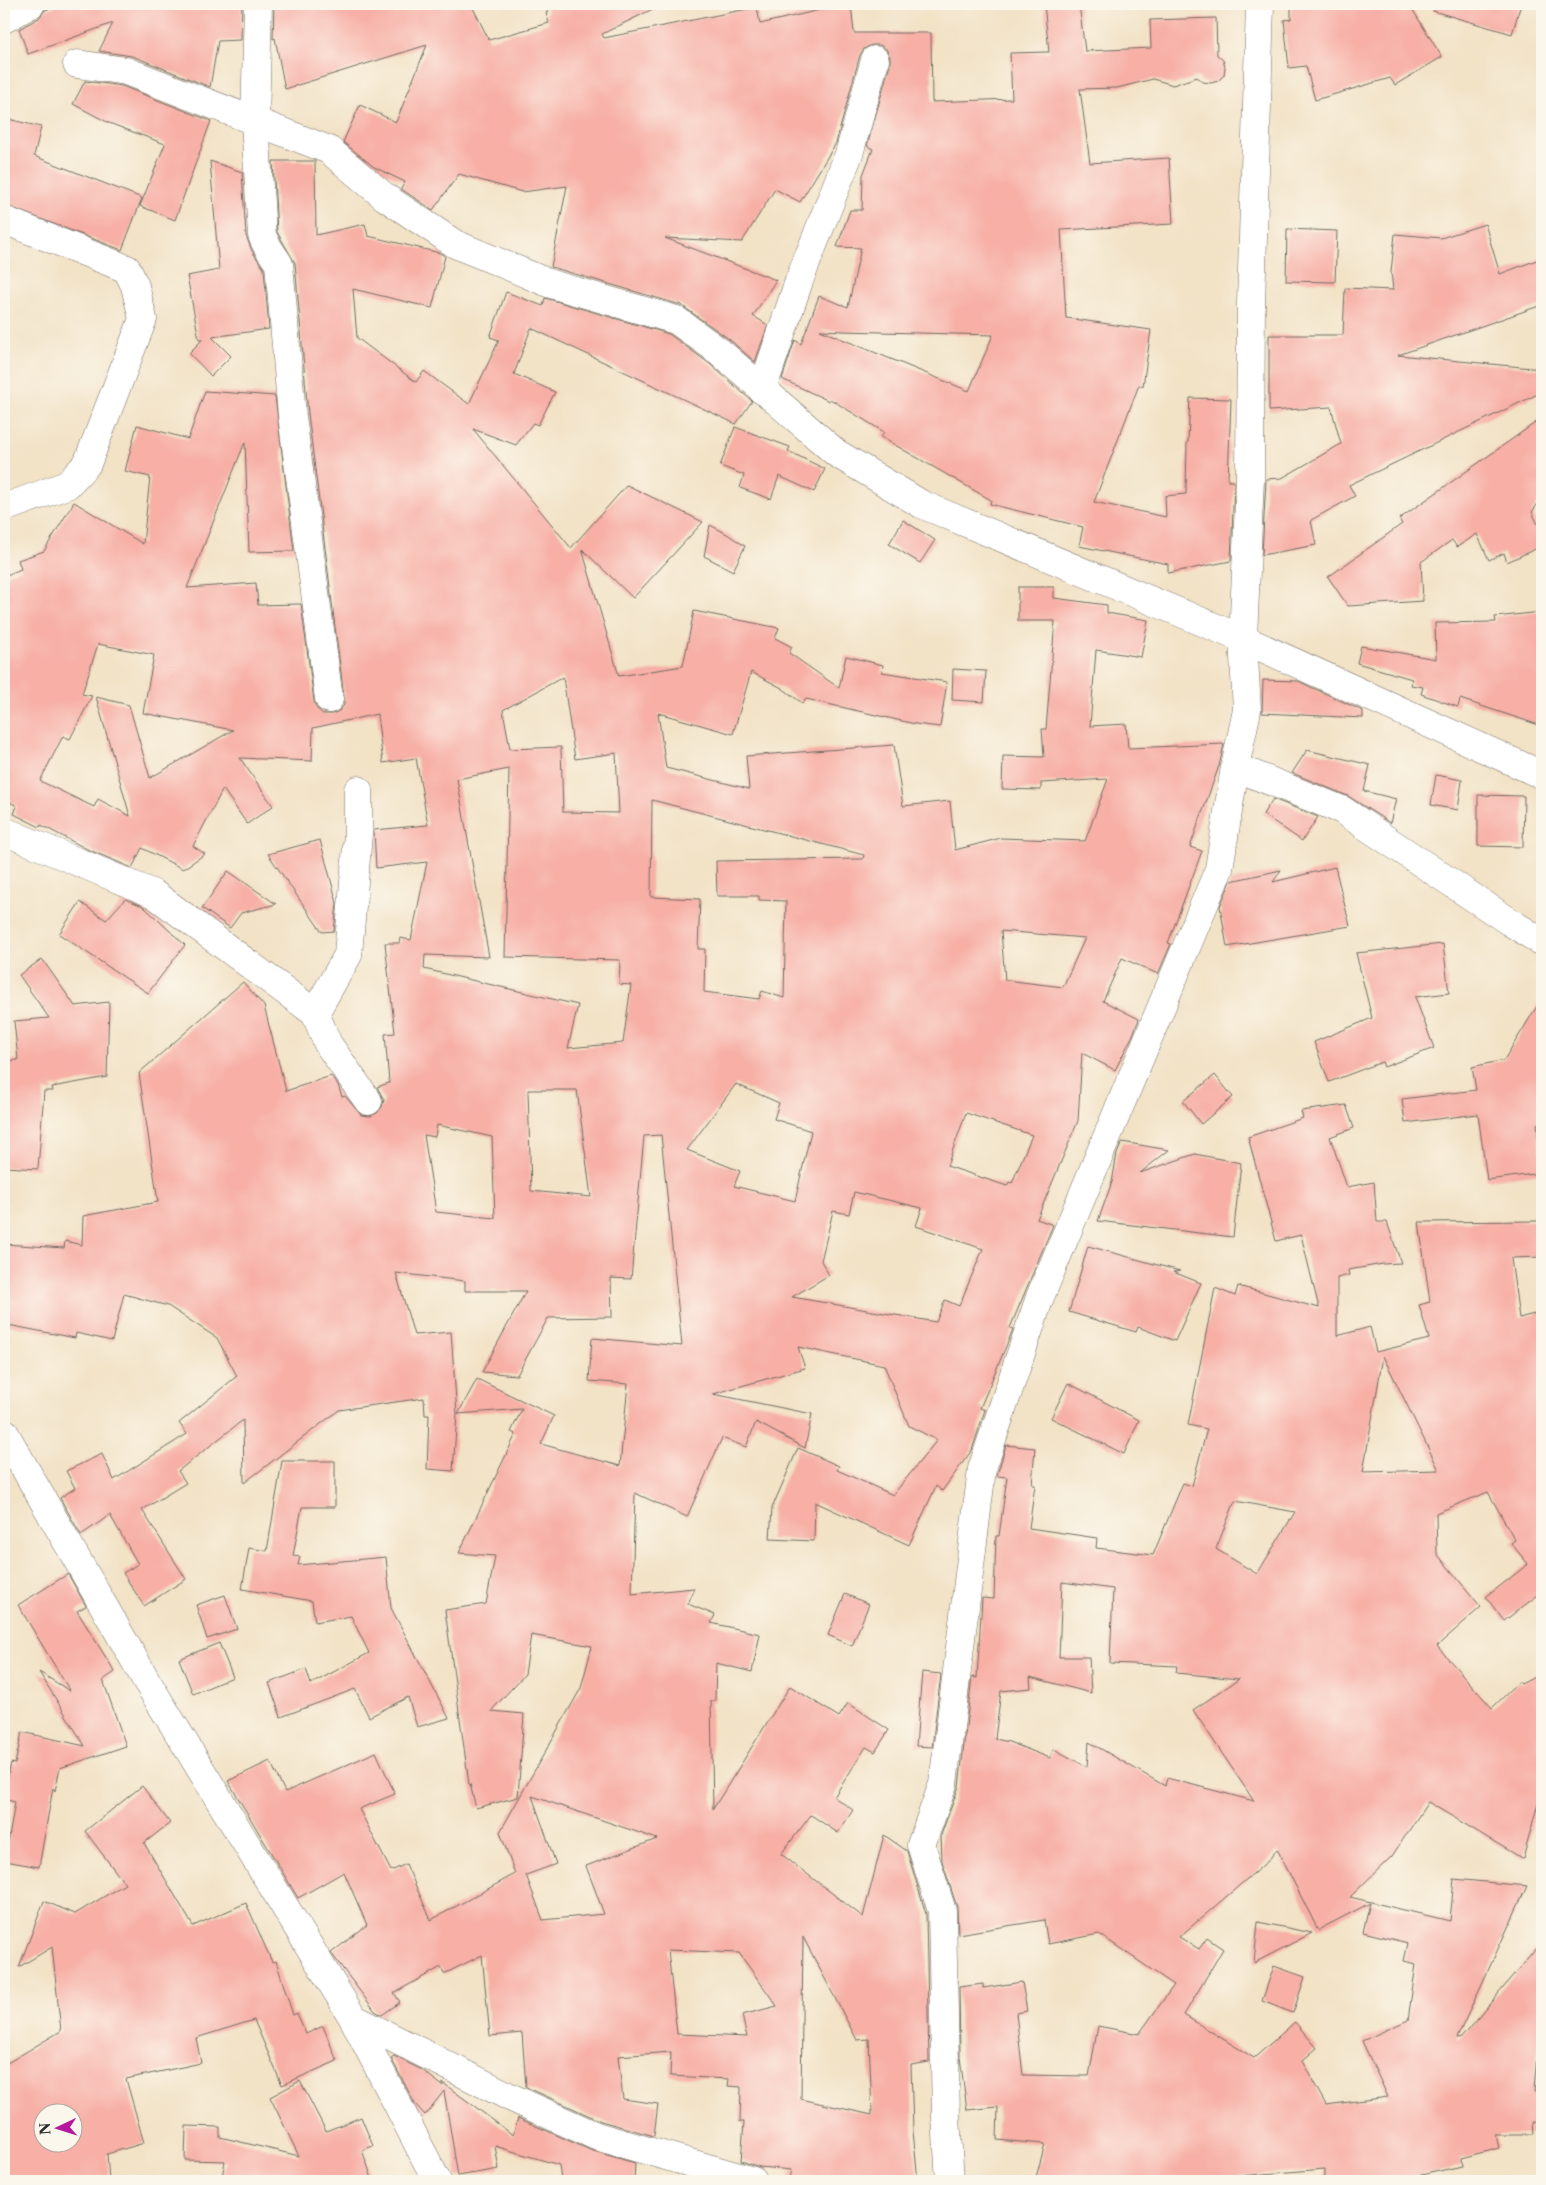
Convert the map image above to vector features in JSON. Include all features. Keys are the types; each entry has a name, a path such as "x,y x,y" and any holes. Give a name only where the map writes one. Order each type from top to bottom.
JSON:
{"street":[{"path":"4,18 31,4"},
{"path":"258,4 255,122 262,235 268,250 279,264 292,416 328,699"},
{"path":"950,2181 946,2117 942,1911 922,1845 943,1784 982,1469 1040,1296 1219,869 1235,767 1247,710 1243,639 1250,479 1251,304 1260,4"},
{"path":"762,390 799,281 849,154 875,60"},
{"path":"78,64 126,71 329,150 386,197 455,244 551,284 676,320 720,352 836,453 921,504 1243,639 1542,775"},
{"path":"4,220 127,269 135,286 144,319 87,464 67,485 4,508"},
{"path":"1235,767 1342,810 1542,942"},
{"path":"315,1013 348,955 358,834 358,790"},
{"path":"4,831 154,894 315,1013 328,1044 368,1101"},
{"path":"4,1432 146,1680 353,2018 437,2181"},
{"path":"353,2018 510,2097 596,2136 753,2181"}],"building":[{"path":"62,4 160,4 163,10 185,4 242,4 241,40 218,41 210,87 132,56 99,51 113,23 28,54 19,29 39,18 45,10"},
{"path":"274,4 471,4 489,40 549,23 546,4 663,4 602,34 604,38 757,7 760,24 824,9 824,4 851,4 854,33 931,33 932,102 1012,99 1010,53 1049,52 1044,4 1079,4 1085,51 1151,48 1150,20 1216,18 1217,55 1223,60 1225,67 1224,75 1218,81 1211,83 1203,82 1197,77 1173,85 1153,79 1117,88 1080,89 1090,163 1169,158 1173,224 1061,230 1066,318 1151,330 1143,386 1139,385 1094,502 1166,517 1165,496 1186,494 1190,398 1231,399 1228,481 1234,481 1231,561 1168,573 1168,564 1079,546 1083,527 990,504 991,500 881,437 884,432 830,399 829,401 782,379 795,340 801,344 819,296 848,307 861,248 837,247 850,210 862,210 863,175 873,149 867,146 890,64 890,57 886,49 880,45 871,45 864,49 860,55 836,143 800,202 775,189 742,242 665,238 776,280 753,316 768,325 755,362 729,339 681,305 551,267 567,186 522,192 459,174 433,210 401,189 405,182 374,167 343,142 360,105 396,122 427,45 285,89 275,38 273,39","holes":["820,330 993,335 969,391"]},
{"path":"1291,4 1409,4 1442,57 1395,85 1390,78 1315,100 1306,66 1289,68 1284,20 1291,19"},
{"path":"1434,4 1521,4 1512,34 1433,11"},
{"path":"85,81 122,86 211,121 175,220 140,206 165,144 109,123 73,104"},
{"path":"4,118 41,127 34,156 142,198 122,250 4,205"},
{"path":"210,161 242,172 246,236 252,251 264,269 269,329 212,337 231,356 211,376 189,353 203,339 199,339 187,276 219,270"},
{"path":"273,161 315,161 316,235 365,224 368,236 440,253 445,256 432,308 353,289 357,338 416,382 424,371 469,404 499,340 490,337 506,292 543,306 545,298 669,334 710,364 752,401 736,424 531,328 514,374 555,392 538,425 533,423 516,445 473,429 571,548 627,485 703,522 633,598 582,549 619,676 683,666 694,611 779,628 775,638 792,647 789,653 839,688 846,656 883,665 882,672 947,682 940,727 915,724 806,699 802,703 782,688 751,672 733,734 658,713 666,768 749,789 746,756 894,745 903,806 950,801 955,850 1001,838 1085,841 1108,779 1041,783 1041,790 1002,789 1003,756 1044,757 1042,729 1046,729 1055,621 1018,621 1018,587 1054,587 1054,598 1107,605 1107,613 1148,620 1141,657 1096,650 1090,726 1126,724 1128,748 1224,744 1219,766 1190,847 1202,851 1168,943 1171,944 1158,974 1122,958 1103,1001 1139,1019 1115,1070 1082,1053 1078,1121 1037,1219 1053,1225 1010,1328 1013,1329 980,1408 985,1410 972,1450 942,1491 936,1486 909,1545 815,1502 814,1541 770,1539 772,1508 798,1448 839,1466 837,1470 893,1495 937,1440 909,1426 884,1365 798,1347 805,1368 713,1394 812,1414 805,1448 756,1422 746,1447 722,1438 687,1517 635,1493 632,1594 694,1588 688,1604 715,1615 711,1623 760,1634 752,1672 716,1663 715,1701 711,1701 713,1809 790,1686 839,1717 848,1703 889,1730 875,1752 866,1747 834,1797 853,1810 838,1833 811,1815 781,1854 863,1917 884,1835 907,1851 926,1914 929,2062 911,2065 913,2131 918,2181 788,2181 791,2170 760,2167 741,2161 744,2122 740,2122 741,2087 728,2086 729,2079 670,2076 671,2052 618,2056 623,2099 658,2104 654,2136 601,2121 526,2087 522,2033 490,2036 482,1955 444,1974 441,1967 394,1993 400,2002 382,2015 375,2011 331,1953 367,1925 344,1872 298,1898 228,1781 270,1761 285,1792 376,1752 395,1794 359,1809 391,1871 406,1864 431,1920 515,1874 500,1832 581,1688 592,1646 531,1635 525,1674 491,1711 524,1714 518,1797 476,1808 469,1784 445,1610 486,1604 495,1556 459,1553 516,1434 511,1432 522,1409 458,1414 477,1379 554,1416 541,1444 620,1466 628,1384 589,1381 592,1338 682,1346 661,1135 644,1136 631,1279 611,1278 612,1317 548,1318 517,1375 482,1372 526,1291 465,1291 465,1281 396,1273 414,1335 451,1332 457,1414 453,1471 427,1469 429,1415 425,1415 424,1398 339,1410 244,1483 243,1420 178,1471 186,1483 142,1510 186,1579 144,1606 123,1573 138,1564 110,1515 81,1535 60,1498 75,1488 66,1471 102,1454 114,1480 187,1434 179,1423 237,1376 217,1338 168,1306 124,1294 112,1341 76,1333 75,1338 8,1325 4,1279 4,1244 64,1248 65,1241 82,1245 83,1216 158,1202 139,1073 243,982 264,1006 286,1091 331,1076 338,1085 342,1097 345,1096 361,1115 370,1116 377,1113 382,1107 384,1100 377,1087 389,1083 385,1034 395,1033 385,943 399,943 400,938 411,940 427,862 376,868 374,830 428,825 416,758 383,763 377,714 313,728 312,761 240,758 273,806 247,824 223,789 193,846 205,854 183,869 142,848 132,868 14,814 17,806 4,799 4,576 21,569 18,560 44,551 74,502 143,544 150,477 125,471 137,425 188,439 205,391 275,396 294,551 249,552 245,442 187,588 256,583 258,605 301,604 316,708 323,714 332,714 339,711 344,705 308,414 295,263 277,232","holes":["98,644 154,655 143,713 233,730 150,778 129,705 96,697 130,816 98,799 94,807 40,781 63,736 70,739 92,696 82,694","563,677 575,759 616,753 619,813 563,812 561,747 510,749 503,710","509,769 505,957 620,960 619,984 631,985 623,1043 568,1048 578,1005 424,969 425,955 489,957 457,779","652,800 864,855 863,859 716,861 717,896 759,896 759,900 786,901 784,998 762,991 759,999 704,992 705,949 698,949 700,899 651,897","1001,931 1085,938 1063,987 1005,980","736,1084 779,1103 774,1119 811,1131 795,1201 734,1186 740,1171 687,1150","528,1090 577,1090 591,1197 531,1191","966,1113 1032,1135 1012,1183 1009,1182 1007,1186 947,1166","437,1125 492,1137 495,1218 436,1212 424,1135 435,1137","854,1192 922,1208 916,1226 983,1249 959,1306 945,1300 936,1322 792,1297 829,1275 821,1261 833,1211 849,1214","532,1796 657,1839 586,1866 604,1914 543,1920 526,1875 556,1864","803,1937 857,2040 869,2039 872,2115 801,2099","668,1950 739,1953 777,2006 742,2015 747,2037 677,2034"]},
{"path":"1485,224 1500,274 1542,258 1542,305 1398,355 1542,369 1542,392 1349,485 1355,496 1311,520 1316,545 1262,555 1266,479 1282,478 1341,444 1331,407 1269,411 1269,335 1343,335 1345,288 1393,290 1391,272 1395,234 1441,238"},
{"path":"1287,229 1337,231 1335,282 1286,281"},
{"path":"1542,418 1542,498 1532,512 1542,533 1542,546 1507,562 1504,553 1489,560 1477,534 1457,547 1452,540 1421,562 1423,601 1348,606 1328,577 1402,524 1399,519"},
{"path":"735,427 790,447 788,451 825,469 814,492 779,476 771,499 740,488 744,475 720,466"},
{"path":"903,520 935,540 920,563 889,544"},
{"path":"710,525 745,546 733,571 704,556"},
{"path":"1542,612 1542,726 1460,699 1458,707 1421,694 1423,687 1411,685 1412,679 1357,663 1361,646 1436,659 1435,623 1496,622 1495,617"},
{"path":"953,669 986,671 984,702 952,700"},
{"path":"1263,680 1298,681 1363,711 1363,718 1262,713"},
{"path":"1307,750 1370,765 1364,791 1396,799 1390,823 1348,796 1292,773"},
{"path":"1436,775 1462,780 1458,810 1431,805"},
{"path":"1478,795 1524,796 1523,847 1478,846"},
{"path":"1273,799 1318,817 1302,841 1263,814"},
{"path":"320,840 337,903 334,931 322,932 268,854"},
{"path":"1335,867 1350,926 1227,947 1220,906 1231,881 1281,870 1273,882"},
{"path":"228,871 276,904 241,913 230,928 202,908"},
{"path":"125,899 143,906 185,945 148,993 59,934 80,902 106,920"},
{"path":"1443,944 1449,993 1415,997 1434,1048 1384,1067 1382,1062 1329,1082 1314,1042 1372,1018 1356,953"},
{"path":"42,959 75,1006 109,1002 107,1077 52,1087 53,1091 44,1091 38,1169 4,1167 4,1061 18,1060 14,1021 49,1018 19,975"},
{"path":"1542,998 1542,1123 1537,1124 1542,1173 1487,1180 1478,1114 1405,1123 1402,1099 1476,1090 1472,1067 1504,1060"},
{"path":"1215,1075 1233,1097 1201,1124 1183,1101"},
{"path":"1346,1105 1354,1128 1330,1137 1347,1187 1374,1182 1377,1222 1387,1222 1401,1263 1348,1270 1349,1275 1337,1278 1337,1336 1370,1327 1376,1352 1429,1339 1419,1305 1430,1302 1419,1222 1542,1221 1542,1257 1511,1258 1519,1318 1542,1312 1542,1592 1504,1621 1486,1597 1528,1564 1511,1543 1515,1540 1488,1492 1436,1513 1437,1554 1481,1607 1437,1646 1492,1708 1519,1682 1521,1684 1542,1673 1542,1788 1523,1859 1428,1802 1392,1856 1350,1897 1450,1921 1454,1879 1527,1886 1457,2038 1460,2039 1542,1942 1542,2029 1539,2028 1534,2092 1542,2093 1542,2123 1532,2122 1533,2135 1496,2135 1499,2148 1461,2158 1462,2166 1394,2181 1325,2181 1325,2169 1239,2176 1239,2178 1226,2178 1227,2181 1035,2181 1045,2144 997,2140 998,2107 967,2110 960,2057 959,1987 983,1984 983,1988 1022,1982 1027,2011 1016,2013 1023,2075 1089,2076 1098,2026 1139,2034 1174,1985 1099,1934 1048,1944 1044,1920 958,1934 957,1907 942,1861 941,1835 959,1786 972,1677 977,1678 982,1598 994,1599 996,1536 999,1536 1007,1477 997,1476 1006,1445 1035,1448 1032,1485 1035,1485 1029,1528 1097,1538 1096,1548 1153,1555 1183,1483 1192,1486 1207,1429 1188,1425 1215,1288 1235,1296 1238,1286 1319,1308 1301,1235 1276,1241 1248,1137 1303,1118 1301,1111","holes":["1383,1356 1439,1470 1363,1472","1235,1501 1295,1512 1257,1574 1216,1549","1062,1582 1113,1589 1110,1663 1177,1666 1176,1673 1239,1679 1193,1710 1254,1801 1167,1778 1165,1786 1089,1742 1087,1767 1054,1749 1050,1758 1009,1742 995,1739 1001,1691 1031,1688 1030,1677 1091,1693 1089,1657 1059,1657","1277,1849 1318,1930 1370,1903 1363,1932 1408,1943 1404,1961 1416,1964 1408,2020 1362,2041 1388,2097 1326,2105 1302,2061 1317,2048 1295,2022 1254,2058 1184,2015 1223,1949 1207,1938 1199,1949 1179,1937 1268,1861"]},
{"path":"1122,1142 1169,1150 1140,1173 1195,1154 1241,1163 1233,1237 1098,1221 1112,1182 1117,1154"},
{"path":"1088,1246 1180,1271 1173,1272 1201,1283 1175,1341 1138,1327 1136,1332 1069,1312"},
{"path":"1068,1383 1139,1420 1124,1454 1051,1418"},
{"path":"282,1461 335,1461 335,1507 302,1507 293,1556 300,1557 298,1565 386,1557 391,1608 449,1718 417,1727 408,1697 369,1717 355,1689 281,1717 269,1683 306,1669 311,1684 369,1653 351,1616 315,1622 312,1601 242,1589 249,1548 267,1551"},
{"path":"68,1574 86,1606 77,1611 115,1672 103,1680 126,1746 60,1768 55,1791 53,1788 39,1867 5,1861 15,1802 4,1799 4,1794 11,1763 15,1764 22,1732 85,1746 39,1672 70,1691 18,1605"},
{"path":"845,1594 869,1604 852,1646 828,1635"},
{"path":"225,1595 237,1629 207,1639 196,1605"},
{"path":"219,1643 233,1677 193,1694 179,1659"},
{"path":"922,1672 941,1674 932,1747 916,1746"},
{"path":"142,1786 170,1823 144,1843 193,1926 246,1903 272,1962 276,1961 293,2015 297,2013 306,2034 323,2026 337,2061 282,2085 254,2020 196,2038 201,2063 126,2079 144,2143 107,2154 109,2181 4,2181 4,2065 61,2031 52,1947 19,1967 44,1901 75,1914 125,1884 85,1831"},
{"path":"1258,1922 1312,1933 1254,1963"},
{"path":"1274,1966 1305,1977 1293,2013 1262,2001"},
{"path":"394,2056 422,2070 443,2086 443,2083 513,2135 518,2118 590,2150 635,2163 634,2181 561,2181 559,2165 495,2146 499,2169 458,2176 444,2091 425,2115 415,2104 391,2058"},
{"path":"300,2081 326,2131 361,2117 373,2146 362,2150 373,2181 239,2181 222,2177 225,2161 185,2160 186,2126 220,2127 220,2137 299,2156 270,2097"}]}
